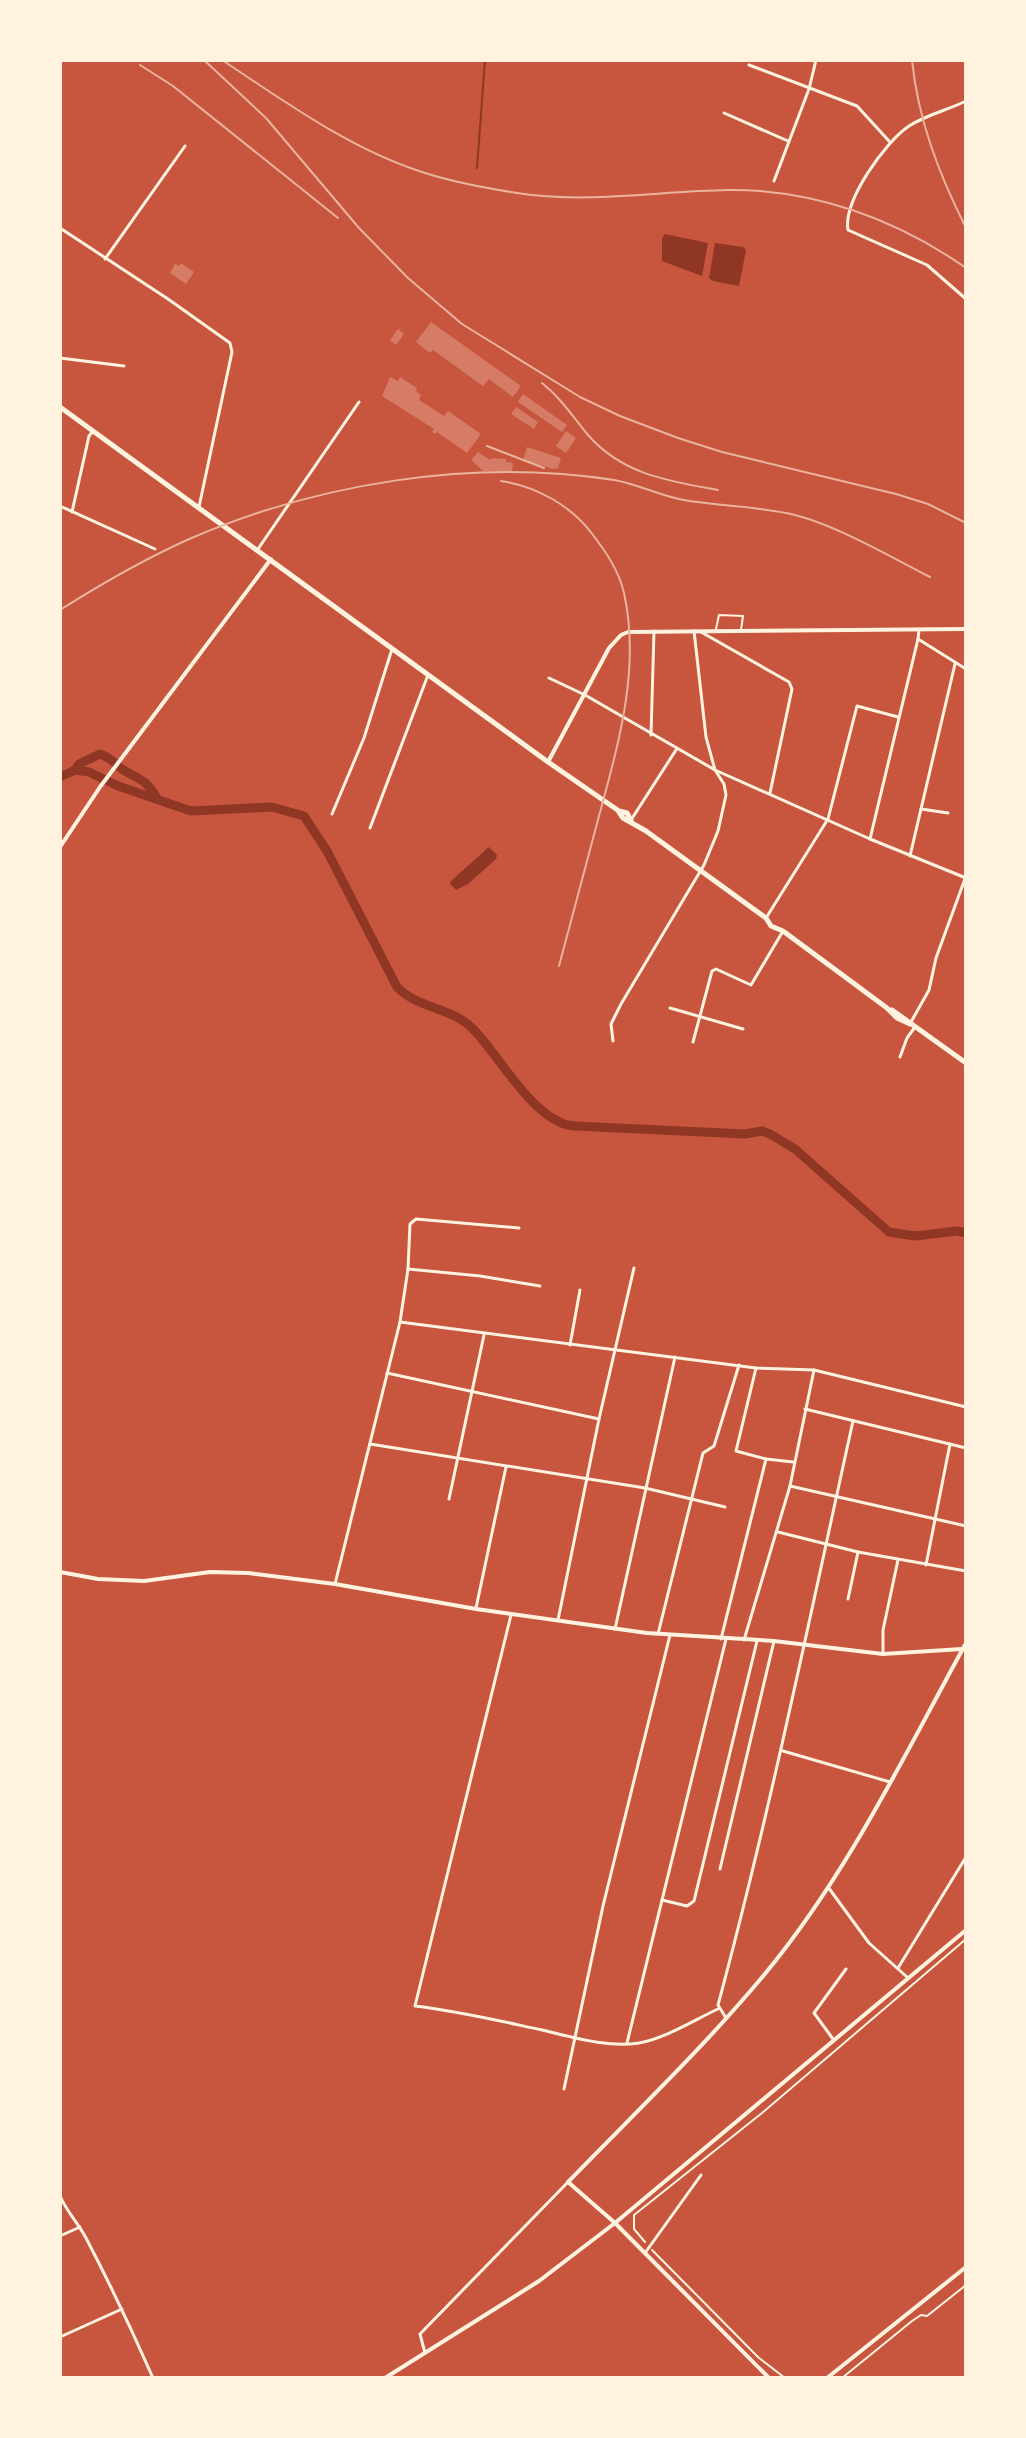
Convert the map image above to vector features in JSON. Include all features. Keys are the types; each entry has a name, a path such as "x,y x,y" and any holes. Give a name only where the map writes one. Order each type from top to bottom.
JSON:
{"main road":[{"path":"60,407 619,811 623,818 631,820 766,918 771,926 783,931 897,1018 966,1063"},
{"path":"60,847 100,787 271,559"},
{"path":"548,762 609,648 621,635 654,631 966,629"},
{"path":"60,1572 98,1579 144,1581 210,1572 248,1573 335,1584 511,1615 657,1634 774,1641 883,1654 962,1649"},
{"path":"769,2378 615,2223 568,2182 726,2018 765,1973 828,1887 933,1707 966,1643"},
{"path":"385,2378 520,2295 615,2223 966,1930"},
{"path":"827,2378 966,2267"}],"street":[{"path":"774,181 809,89 816,60"},
{"path":"749,65 857,106 889,141"},
{"path":"966,101 911,125 889,141 846,221 848,230 927,265 966,299"},
{"path":"724,113 788,141"},
{"path":"105,259 185,146"},
{"path":"60,228 230,343 232,352 199,507"},
{"path":"60,358 124,366"},
{"path":"258,549 359,402"},
{"path":"72,512 89,436 93,431"},
{"path":"60,506 155,549"},
{"path":"870,839 919,630"},
{"path":"651,735 654,631"},
{"path":"613,1041 611,1024 621,1004 701,871 718,831 726,795 706,737 696,631"},
{"path":"696,631 789,682 792,689 770,793"},
{"path":"918,639 966,669"},
{"path":"332,814 364,738 392,649"},
{"path":"910,856 955,664"},
{"path":"370,828 428,675"},
{"path":"549,678 585,695 715,770 870,839 966,877 936,958 929,990 900,1057"},
{"path":"766,918 828,819 857,706 898,717"},
{"path":"631,820 676,750"},
{"path":"921,809 948,813"},
{"path":"693,1042 712,971 716,969 751,985 783,931"},
{"path":"670,1008 743,1029"},
{"path":"335,1584 400,1322 408,1269 410,1224 416,1219 519,1228"},
{"path":"558,1621 599,1419 634,1268"},
{"path":"408,1269 540,1286"},
{"path":"570,1345 580,1290"},
{"path":"400,1322 756,1368 814,1370 966,1407"},
{"path":"449,1499 484,1335"},
{"path":"615,1629 675,1357"},
{"path":"657,1634 703,1453 714,1446 739,1365"},
{"path":"756,1368 736,1451 794,1462"},
{"path":"744,1640 790,1486 814,1370"},
{"path":"386,1373 599,1419"},
{"path":"805,1409 966,1448"},
{"path":"718,2009 782,1751 853,1421"},
{"path":"369,1444 645,1488 725,1507"},
{"path":"926,1565 950,1444"},
{"path":"627,2043 766,1459"},
{"path":"476,1609 506,1467"},
{"path":"790,1486 966,1526"},
{"path":"777,1532 858,1552 966,1571"},
{"path":"848,1599 858,1552"},
{"path":"883,1654 883,1630 898,1560"},
{"path":"511,1615 415,2006 452,2010 574,2037 627,2043 654,2038 718,2009"},
{"path":"564,2089 603,1906 670,1635"},
{"path":"662,1900 687,1906 694,1901 757,1641"},
{"path":"720,1869 774,1641"},
{"path":"782,1751 890,1782"},
{"path":"898,1968 966,1857"},
{"path":"828,1887 869,1943 907,1977"},
{"path":"833,2039 814,2013 846,1969"},
{"path":"718,2009 726,2018"},
{"path":"645,2253 701,2175"},
{"path":"425,2353 420,2334 568,2182"},
{"path":"60,2196 123,2308 153,2378"},
{"path":"60,2236 80,2227"},
{"path":"60,2337 123,2308"}],"lane":[{"path":"716,630 719,615 743,616 741,630"}],"path":[{"path":"785,2378 759,2358 650,2247 634,2229 634,2215 762,2113 966,1939"},
{"path":"842,2378 905,2330 912,2321 921,2315 927,2316 966,2285"}],"shaded area":[{"path":"665,234 708,243 702,276 662,261 662,238"},
{"path":"715,243 746,250 739,286 709,278"},
{"path":"489,847 497,855 496,859 468,884 456,890 451,881"}],"building":[{"path":"181,263 194,272 186,284 170,273 175,264 179,266"},
{"path":"431,322 521,386 513,397 489,379 483,386 433,350 430,353 416,342"},
{"path":"398,329 404,334 396,345 390,340"},
{"path":"390,377 398,381 400,377 417,388 421,395 419,400 444,416 448,411 481,434 467,453 382,396"},
{"path":"523,394 567,425 562,432 518,402"},
{"path":"516,407 538,422 534,429 511,414"},
{"path":"566,431 576,438 566,453 556,446"},
{"path":"527,447 561,458 558,468 523,460"},
{"path":"478,452 490,460 506,459 506,462 513,463 512,471 483,471 471,460"}],"waterway":[{"path":"477,168 485,60"},
{"path":"75,770 79,764 100,754 145,783 157,798"},
{"path":"60,777 75,770 89,772 118,786 191,811 272,807 304,816 327,851 397,987 415,1000 465,1022 532,1102 560,1122 575,1126 745,1134 762,1131 795,1149 889,1232 915,1236 957,1231 966,1233"}],"railway":[{"path":"204,60 266,118 359,228 408,278 462,324 580,397 678,438 722,452 896,494 928,504 966,523"},
{"path":"222,60 343,137 369,151 433,176 543,196 596,197 728,190 792,195 823,201 883,222 966,268"},
{"path":"912,60 919,104 931,146 966,228"},
{"path":"140,65 173,86 338,218"},
{"path":"542,383 588,435 616,459 648,474 718,490"},
{"path":"487,446 544,468"},
{"path":"60,610 154,556 237,520 342,490 451,474 561,474 614,480 684,500 786,513 840,531 930,577"},
{"path":"501,481 527,487 575,515 598,541 619,577 629,623 630,653 624,714 559,966"}]}
